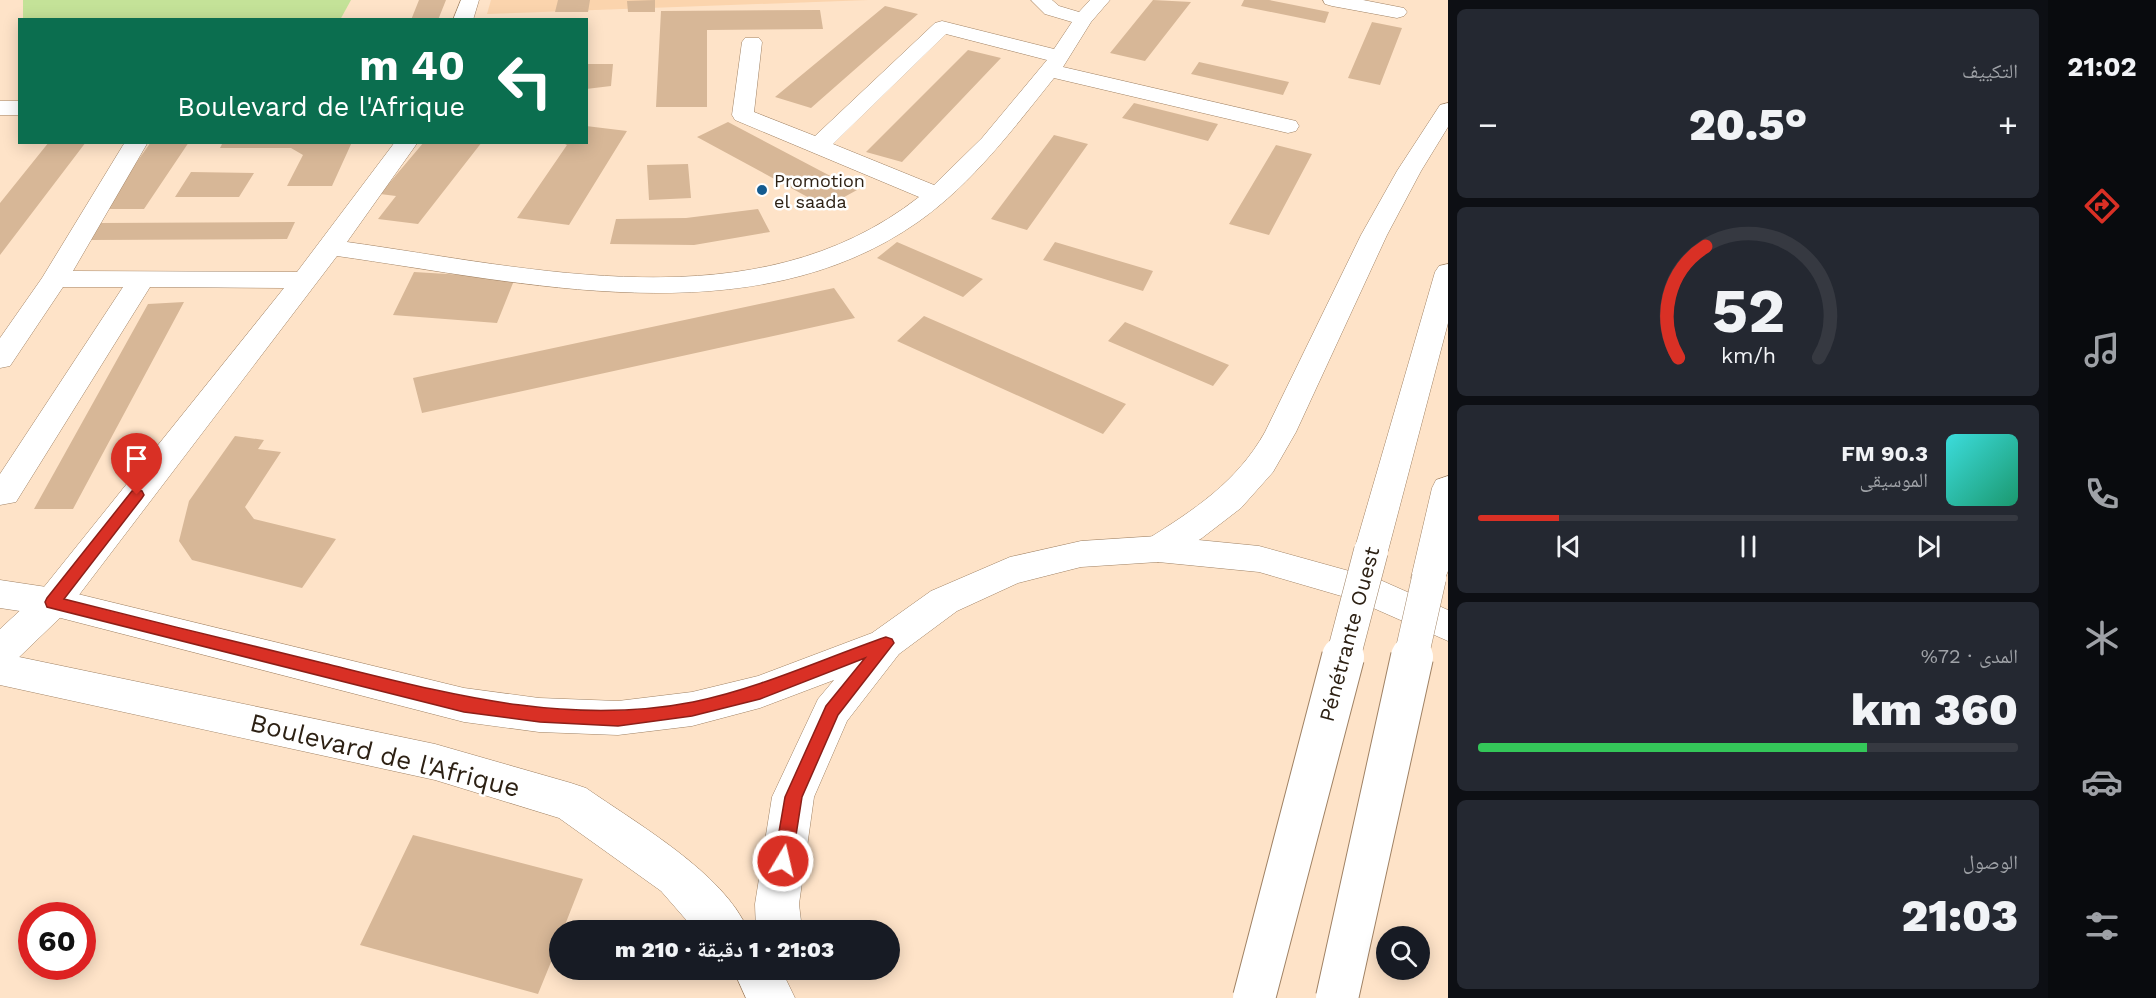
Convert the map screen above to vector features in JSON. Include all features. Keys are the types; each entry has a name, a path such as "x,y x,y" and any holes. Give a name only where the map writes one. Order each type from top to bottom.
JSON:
{"main road":[{"path":"464,18 470,0"},
{"path":"1040,0 1052,10 1083,19"},
{"path":"330,248 570,281 662,286 743,280 810,266 864,243 909,217 953,182 990,143 1054,63 1083,19 1101,0"},
{"path":"1332,0 1397,12"},
{"path":"818,146 942,27 1054,63 1288,126"},
{"path":"752,42 743,115 936,195"},
{"path":"0,108 18,108"},
{"path":"1158,549 1210,516 1241,490 1271,449 1379,227 1433,131 1448,110"},
{"path":"0,359 55,279 136,144"},
{"path":"0,652 53,602 330,248 406,144"},
{"name":"Pénétrante Ouest","path":"1254,998 1371,551 1448,272"},
{"path":"55,279 305,280"},
{"path":"4,494 142,279"},
{"path":"1337,998 1448,488"},
{"path":"0,594 53,602 464,705 540,715 618,718 692,709 760,692 886,643 944,601 1010,571 1081,554 1158,549 1259,559 1365,589 1448,626"},
{"path":"778,920 777,904 793,797 832,711 886,643"},
{"name":"Boulevard de l'Afrique","path":"0,669 435,762 571,802 676,876 717,920"},
{"path":"762,980 771,998"},
{"path":"783,980 785,998"}],"shaded area":[{"path":"491,0 869,0 487,14"}],"green space":[{"path":"23,0 351,0 341,18 23,18"}],"building":[{"path":"419,0 446,0 439,18 412,18"},
{"path":"558,0 590,0 588,12 555,12"},
{"path":"655,0 655,12 628,12 627,1"},
{"path":"1153,0 1191,2 1145,61 1110,53"},
{"path":"1244,0 1269,0 1329,12 1325,23 1241,6"},
{"path":"885,6 918,14 811,108 775,97"},
{"path":"820,10 823,29 707,30 707,107 656,107 661,11"},
{"path":"1372,22 1402,28 1380,85 1348,78"},
{"path":"968,50 1001,58 902,162 866,152"},
{"path":"1199,62 1289,82 1283,95 1191,74"},
{"path":"588,64 613,64 611,86 588,89"},
{"path":"1134,103 1218,124 1208,141 1122,118"},
{"path":"728,122 857,190 826,207 697,137"},
{"path":"588,126 627,131 569,225 517,218 567,145 565,144 588,144"},
{"path":"1054,135 1088,144 1027,230 991,219"},
{"path":"47,144 84,144 0,255 0,203"},
{"path":"150,144 188,144 144,209 103,209"},
{"path":"222,144 351,144 332,186 287,186 303,155 291,148 220,148"},
{"path":"422,144 480,144 418,224 378,219 396,196 380,194"},
{"path":"1276,145 1312,154 1269,235 1229,224"},
{"path":"688,164 691,198 649,200 647,165"},
{"path":"191,172 254,173 239,197 175,197"},
{"path":"758,209 770,232 694,245 610,244 616,219 686,218"},
{"path":"295,222 287,239 87,240 99,223"},
{"path":"897,242 983,279 963,297 877,258"},
{"path":"1055,242 1153,271 1143,291 1043,260"},
{"path":"414,272 515,278 497,323 393,315"},
{"path":"834,288 855,318 422,413 413,378"},
{"path":"184,302 73,509 34,509 148,304"},
{"path":"924,316 1126,404 1103,434 897,341"},
{"path":"1125,322 1229,365 1213,386 1108,341"},
{"path":"235,436 264,440 258,449 281,452 245,507 254,519 336,539 302,588 192,560 179,541 189,501"},
{"path":"413,835 583,879 567,920 549,920 549,967 538,994 360,945"}],"place":[{"name":"Promotion el saada","path":"762,190"}],"route":[{"path":"137,495 53,602 464,705 540,715 618,718 692,709 760,692 886,643 832,711 793,797 783,861"}]}
